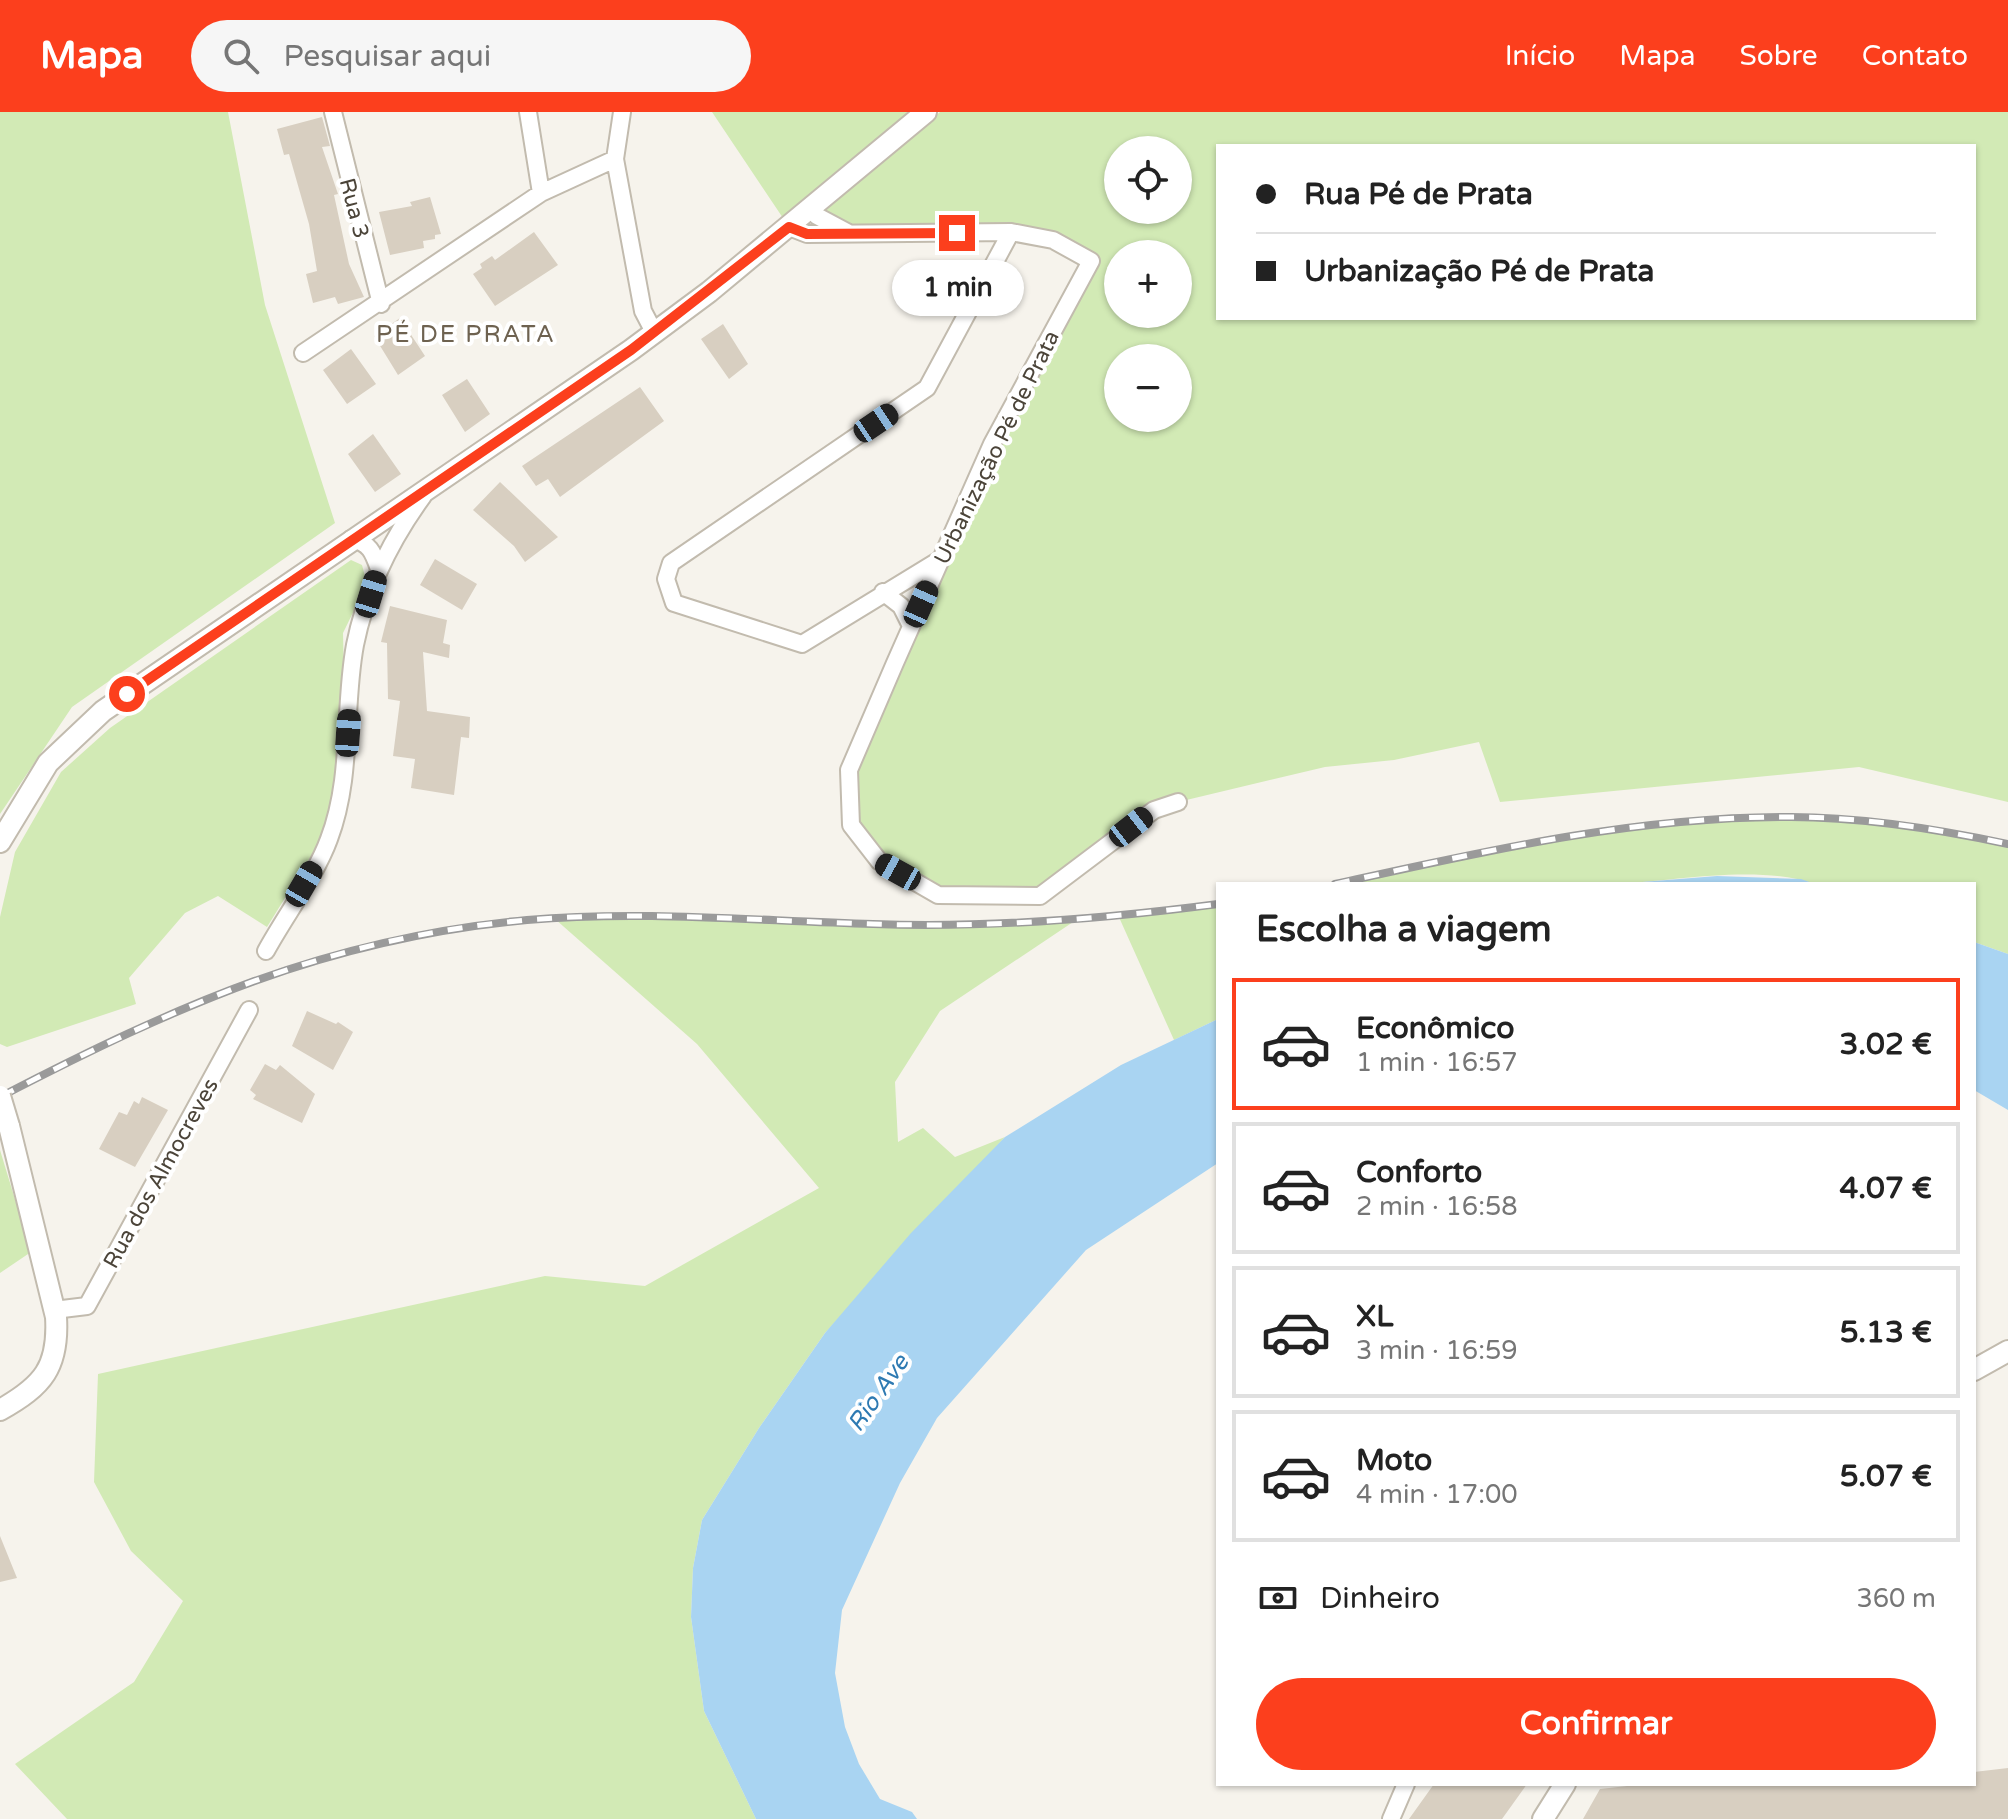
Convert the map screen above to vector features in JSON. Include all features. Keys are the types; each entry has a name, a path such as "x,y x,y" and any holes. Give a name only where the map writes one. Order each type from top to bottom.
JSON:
{"street":[{"name":"Rua 3","path":"333,112 381,304"},
{"path":"528,112 541,193"},
{"path":"622,112 615,159 643,311 654,332"},
{"path":"0,842 48,763 103,711 654,332 789,227 926,112"},
{"path":"303,353 381,304 541,193 615,159"},
{"path":"811,209 817,216 849,233"},
{"name":"Urbanização Pé de Prata","path":"789,227 807,234 1011,232 1053,240 1091,261 992,444 849,770 851,825 879,861 938,895 1040,896 1154,810 1178,802"},
{"path":"941,559 802,644 674,603 666,579 671,563 927,388 1011,232"},
{"path":"266,951 329,839 346,763 355,645 379,569 392,540 431,484"},
{"path":"351,539 363,541 372,549 379,569"},
{"path":"883,592 901,606 911,626"},
{"name":"Rua dos Almocreves","path":"54,1310 87,1306 249,1010"},
{"path":"0,1096 54,1310 58,1347 51,1368 23,1397 0,1410"},
{"path":"1976,1369 2008,1351"},
{"path":"1391,1819 1405,1786"},
{"path":"1543,1819 1564,1786"}],"green space":[{"path":"0,112 228,112 265,305 335,523 72,707 0,814"},
{"path":"712,112 926,112 789,227"},
{"path":"940,112 2008,112 2008,802 1859,767 1500,802 1479,742 1394,760 1325,767 1178,802 1040,896 938,895 879,861 851,825 849,770 992,444 1091,261 1054,240 849,233 817,216"},
{"path":"351,560 362,565 367,584 343,633 346,763 316,848 267,927 218,896 185,913 129,978 136,1004 7,1047 0,1044 0,917 15,852 61,772 110,728"},
{"path":"1759,817 1887,823 2008,844 2008,954 1976,943 1976,882 1807,882 1742,874 1637,882 1345,882 1598,832"},
{"path":"1216,903 1216,1020 1174,1040 1118,915"},
{"path":"1079,918 940,1011 895,1082 898,1142 923,1128 955,1157 1005,1137 825,1333 759,1428 702,1520 693,1568 691,1617 704,1711 756,1819 67,1819 15,1764 134,1682 183,1601 131,1551 94,1482 98,1374 545,1276 645,1286 819,1188 697,1044 555,919 746,919 929,925"},
{"path":"0,1150 31,1252 0,1273"}],"water":[{"path":"1717,876 1801,879 1809,882 1642,882"},
{"path":"1976,943 2008,954 2008,1110 1976,1091"},
{"name":"Rio Ave","path":"1216,1020 1216,1164 1086,1250 937,1418 900,1483 842,1610 835,1673 845,1727 859,1764 880,1799 912,1812 917,1819 756,1819 704,1711 691,1617 693,1568 702,1520 759,1428 825,1333 911,1233 1005,1137 1121,1065"}],"building":[{"path":"322,117 330,146 322,147 338,194 334,195 349,264 364,297 338,304 335,297 313,303 306,274 317,271 309,224 289,154 284,155 277,129"},
{"path":"430,197 441,234 435,235 435,239 423,241 424,248 390,255 379,212 412,206 410,202"},
{"path":"534,232 558,265 495,306 473,274 482,268 480,264 492,256 495,260"},
{"path":"400,318 425,356 398,375 374,336"},
{"path":"723,324 748,364 729,379 701,339"},
{"path":"351,349 376,384 347,404 323,370"},
{"path":"467,379 490,414 465,432 442,395"},
{"path":"640,387 664,421 560,497 548,479 536,486 522,466"},
{"path":"373,434 401,474 375,492 348,454"},
{"path":"500,482 558,537 525,562 514,546 473,510"},
{"path":"435,559 477,584 462,610 420,585"},
{"path":"390,606 447,620 443,643 450,645 449,658 423,652 427,711 470,717 469,738 461,737 454,795 411,788 415,759 393,756 400,701 388,699 387,643 381,642"},
{"path":"307,1011 336,1024 338,1022 353,1032 333,1070 292,1046"},
{"path":"265,1064 276,1070 280,1065 315,1094 302,1123 253,1099 256,1095 250,1090"},
{"path":"142,1097 168,1110 135,1167 99,1149 119,1112 127,1115 134,1101 139,1104"},
{"path":"0,1536 17,1578 0,1582"},
{"path":"2008,1768 2008,1819 1583,1819 1600,1789 1627,1786 1976,1786 1976,1772"},
{"path":"1433,1786 1526,1786 1502,1819 1409,1819"}],"railway":[{"path":"1344,882 1561,838 1675,822 1733,818 1791,817 1873,822 2008,844"},
{"path":"0,1097 128,1033 254,981 385,942 454,929 527,920 613,916 916,925 1003,923 1089,918 1216,904"}],"district":[{"name":"PÉ DE PRATA","path":"466,334"}],"route":[{"path":"127,694 631,350 789,227 807,234 957,233"}]}
